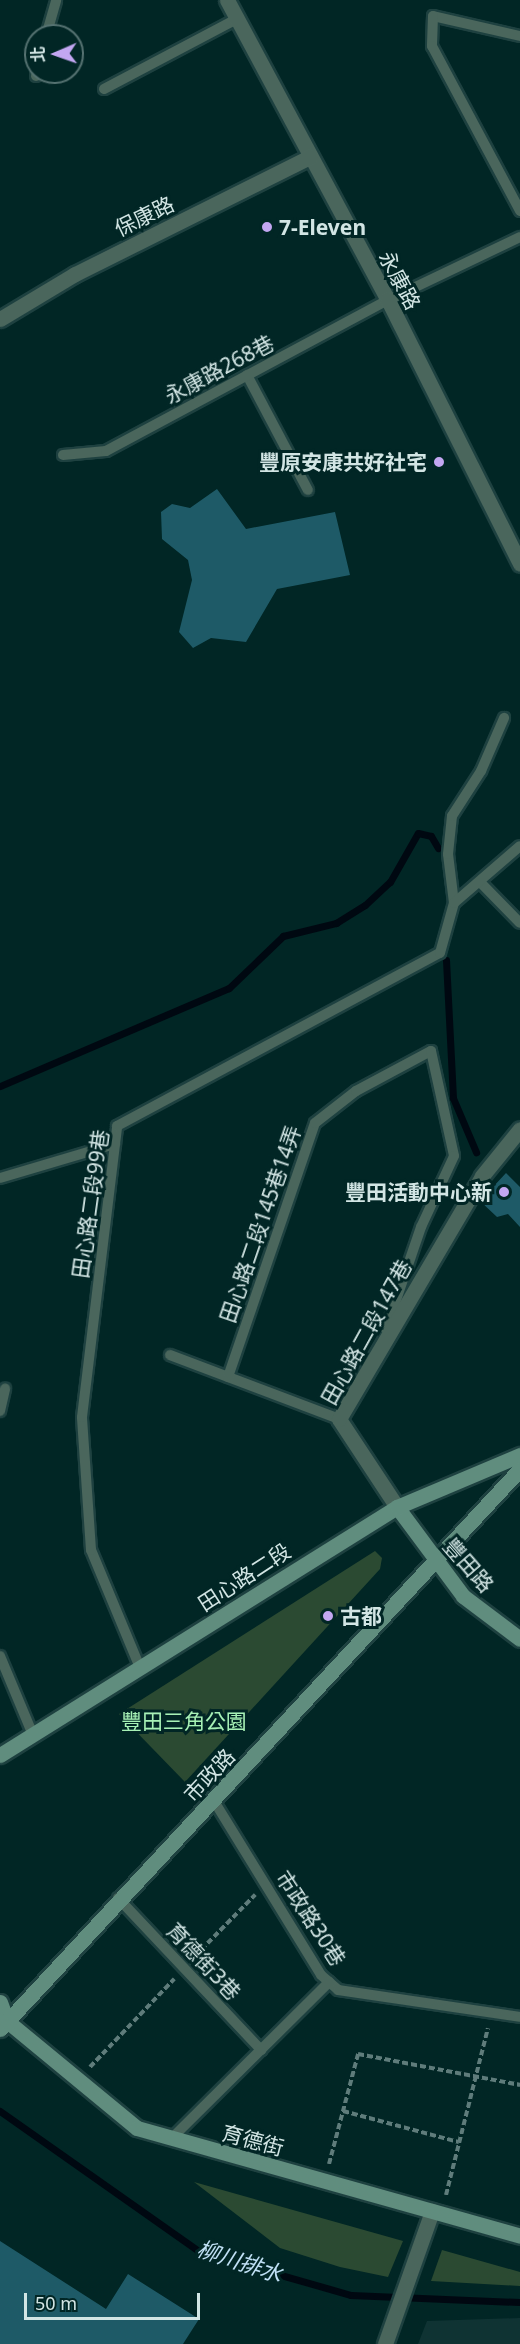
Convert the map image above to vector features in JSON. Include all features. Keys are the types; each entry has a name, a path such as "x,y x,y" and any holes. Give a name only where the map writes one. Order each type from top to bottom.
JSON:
{"street":[{"name":"永康路","path":"227,0 388,300 520,564"},
{"name":"保康路","path":"0,319 75,274 310,158"},
{"name":"田心路二段147巷","path":"397,1507 339,1419 384,1335 482,1176 520,1129"},
{"name":"田心路二段","path":"0,1755 141,1670 397,1507 520,1455"},
{"name":"市政路","path":"4,2025 118,1898 214,1801 437,1564 520,1469"},
{"name":"豐田路","path":"397,1507 437,1564 474,1607 520,1639"},
{"path":"0,2002 4,2025"},
{"name":"育德街","path":"4,2025 137,2128 520,2236"},
{"path":"384,2344 407,2280 437,2213"}],"lane":[{"path":"49,24 56,0"},
{"path":"520,36 433,16 432,46 520,211"},
{"path":"104,89 237,19"},
{"name":"永康路268巷","path":"63,454 106,451 388,300 520,237"},
{"path":"248,375 308,490"},
{"path":"454,903 448,854 452,816 481,771 504,718"},
{"path":"454,903 520,846"},
{"path":"480,882 520,924"},
{"name":"田心路二段99巷","path":"141,1670 91,1550 82,1417 117,1126 440,953 454,903"},
{"name":"田心路二段145巷14弄","path":"228,1377 315,1124 356,1091 431,1051 454,1156 421,1227 384,1335"},
{"path":"0,1178 115,1144"},
{"path":"170,1355 339,1419"},
{"path":"0,1411 5,1389"},
{"path":"0,1656 33,1735"},
{"name":"市政路30巷","path":"214,1801 328,1982 338,1990 520,2017"},
{"name":"育德街3巷","path":"118,1898 261,2050"},
{"path":"171,2139 328,1982"}],"path":[{"path":"437,2213 459,2142 491,2013"},
{"path":"326,2177 358,2054 520,2085"},
{"path":"343,2111 459,2142"}],"shaded area":[{"path":"520,2318 520,2344 418,2344 427,2321"}],"green space":[{"name":"豐田三角公園","path":"375,1551 382,1558 380,1569 185,1782 119,1714"},
{"path":"194,2182 403,2241 388,2277 340,2267 280,2248"},
{"path":"442,2250 520,2272 520,2286 431,2281"}],"building":[{"path":"217,489 246,529 335,512 350,575 277,589 246,642 211,638 193,648 179,632 192,580 188,560 162,539 161,512 172,504 190,508"},
{"name":"豐田活動中心新","path":"506,1173 520,1187 520,1227 508,1214 497,1217 480,1201"},
{"path":"0,2241 106,2309 128,2274 199,2319 183,2344 0,2344"}],"waterway":[{"path":"0,1086 229,988 283,936 336,923 365,905 390,882 418,833 431,836 438,848"},
{"path":"446,960 453,1098 476,1152"},
{"name":"柳川排水","path":"0,2111 200,2252 351,2295 520,2302"}],"place":[{"name":"7-Eleven","path":"267,227"},
{"name":"豐原安康共好社宅","path":"439,462"},
{"name":"豐田活動中心新","path":"504,1192"},
{"name":"古都","path":"328,1616"}]}
